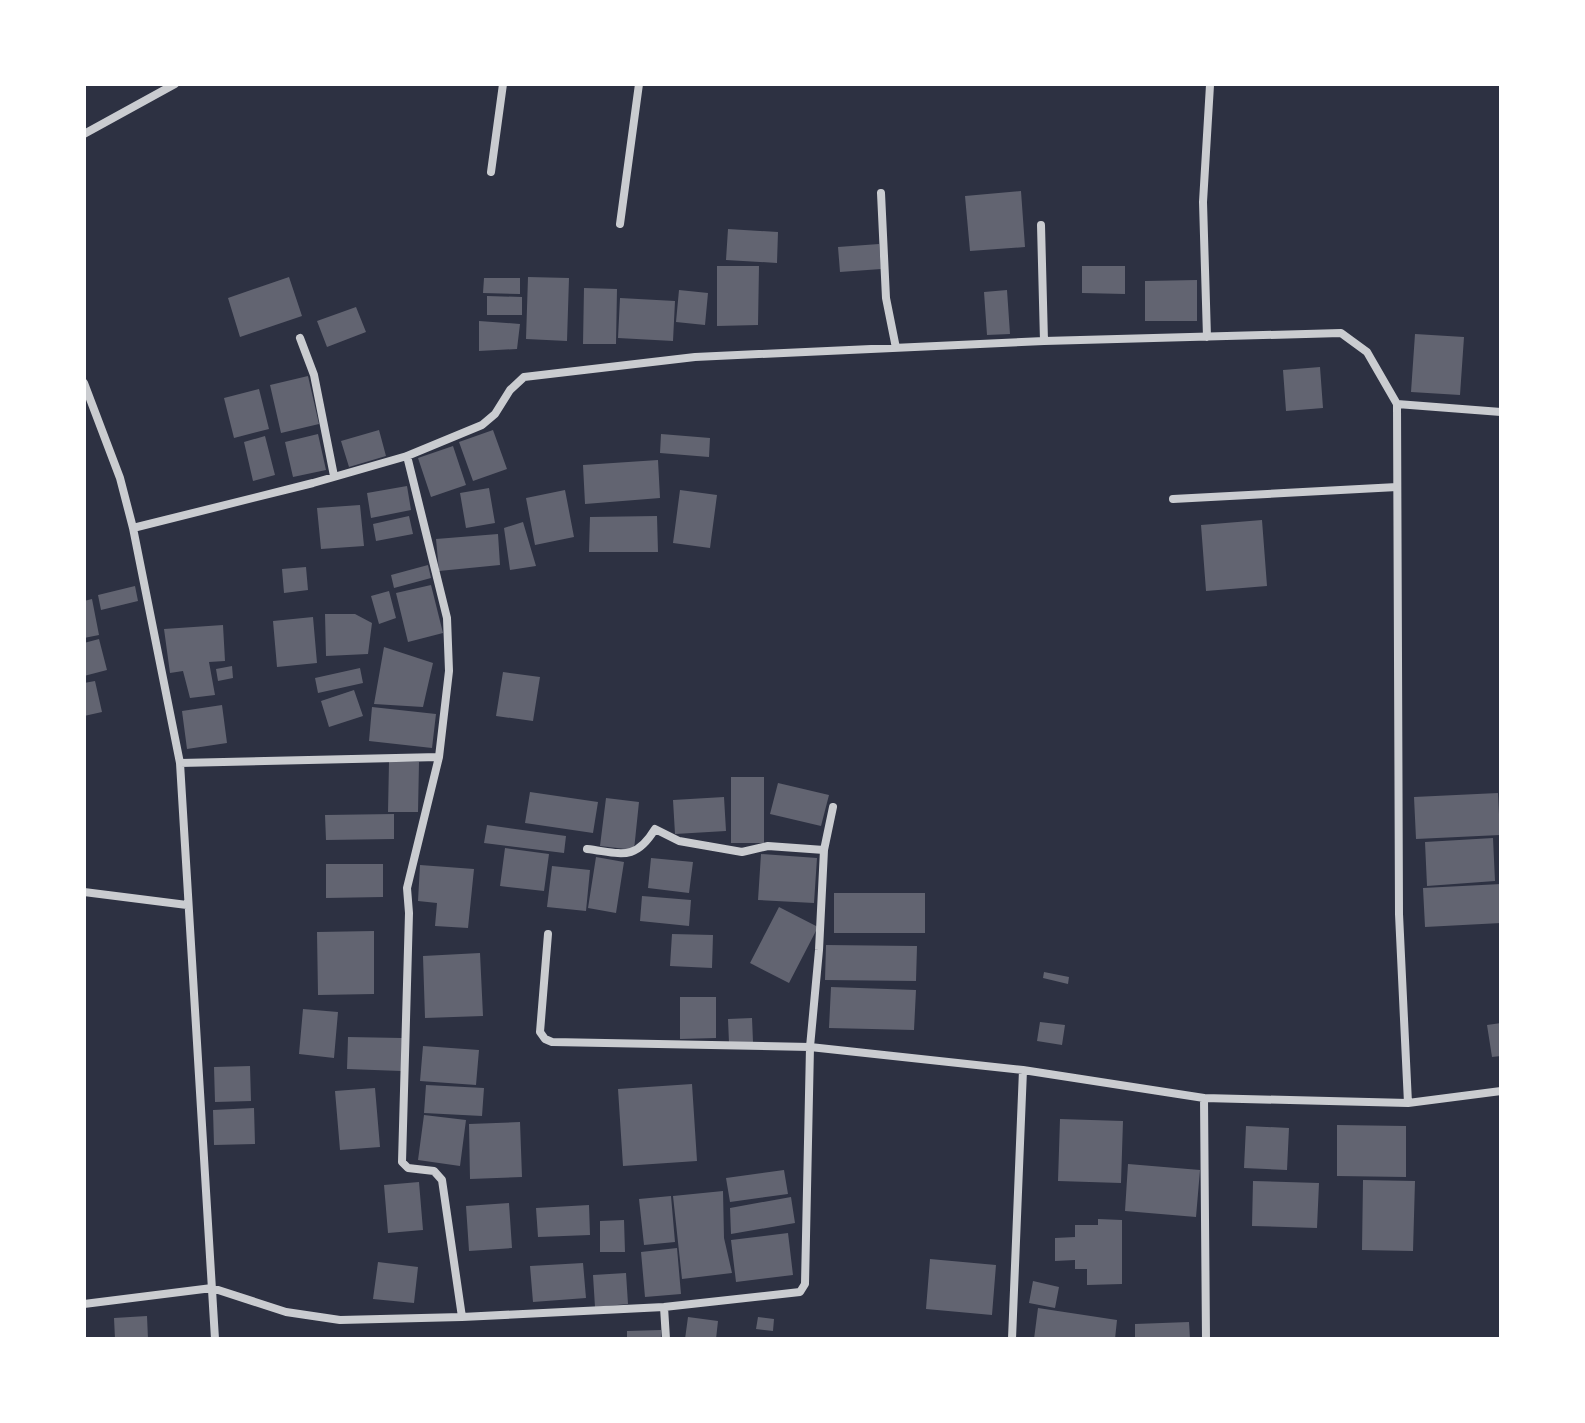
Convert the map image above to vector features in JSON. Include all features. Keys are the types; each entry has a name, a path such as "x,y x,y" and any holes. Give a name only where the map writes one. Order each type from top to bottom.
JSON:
{"street":[{"path":"84,134 175,84"},
{"path":"491,172 503,84"},
{"path":"620,224 639,84"},
{"path":"1207,337 1203,202 1210,85"},
{"path":"881,193 886,298 896,348"},
{"path":"1041,225 1044,341"},
{"path":"133,528 407,456 482,425 495,414 510,390 524,377 695,357 1044,341 1341,333 1367,352 1397,404 1399,914 1408,1103"},
{"path":"300,338 314,375 334,476"},
{"path":"84,383 102,425 133,528 180,763 215,1339"},
{"path":"1397,404 1501,412"},
{"path":"407,456 447,618 449,671 439,757 407,888 402,1162 408,1168 434,1171 442,1180 462,1317"},
{"path":"1173,499 1397,487"},
{"path":"180,763 439,757"},
{"path":"84,1304 212,1288 286,1312 340,1320 664,1307 800,1292 805,1284 810,1047 824,850 833,807"},
{"path":"587,849 635,853 645,845 655,829 679,841 742,852 768,846 824,850"},
{"path":"84,892 187,905"},
{"path":"548,934 540,1032 552,1042 810,1047 1023,1070 1204,1098 1408,1103 1501,1091"},
{"path":"1012,1339 1023,1070"},
{"path":"1204,1098 1206,1339"},
{"path":"664,1307 666,1339"}],"building":[{"path":"1021,191 1025,247 970,251 965,196"},
{"path":"728,229 778,232 777,263 726,260"},
{"path":"879,244 881,269 840,272 838,247"},
{"path":"717,266 759,266 758,325 717,326"},
{"path":"1082,266 1125,266 1125,294 1082,293"},
{"path":"289,277 302,316 240,337 228,298"},
{"path":"528,277 569,278 567,341 526,339"},
{"path":"484,278 520,278 520,294 483,293"},
{"path":"1197,280 1197,321 1145,321 1145,281"},
{"path":"584,288 617,289 616,344 583,344"},
{"path":"679,290 708,293 705,325 676,322"},
{"path":"1007,290 1010,334 987,335 984,292"},
{"path":"487,296 522,297 522,315 487,315"},
{"path":"620,298 675,301 673,341 618,338"},
{"path":"356,307 366,332 327,347 317,321"},
{"path":"479,321 520,324 517,349 479,351"},
{"path":"1415,334 1464,337 1460,395 1411,392"},
{"path":"1320,367 1323,408 1286,411 1283,370"},
{"path":"308,376 319,424 281,433 270,385"},
{"path":"259,389 269,429 234,438 224,398"},
{"path":"379,430 386,456 349,467 341,441"},
{"path":"493,430 507,469 473,481 459,442"},
{"path":"318,434 326,470 293,477 285,442"},
{"path":"661,434 710,438 709,457 660,453"},
{"path":"265,436 275,475 253,481 244,442"},
{"path":"453,446 466,485 431,497 418,458"},
{"path":"658,460 660,498 585,504 583,465"},
{"path":"407,486 411,510 371,518 367,493"},
{"path":"489,488 495,523 466,528 460,493"},
{"path":"565,490 574,537 535,545 526,498"},
{"path":"680,490 717,495 710,548 673,543"},
{"path":"360,505 364,546 321,549 317,508"},
{"path":"409,516 413,534 376,541 373,524"},
{"path":"657,516 658,552 589,552 590,517"},
{"path":"1262,520 1267,586 1206,591 1201,525"},
{"path":"523,522 536,566 510,570 504,528"},
{"path":"498,534 500,565 439,571 436,539"},
{"path":"428,565 431,578 394,588 391,575"},
{"path":"306,567 308,590 284,593 282,569"},
{"path":"431,585 443,633 408,642 396,593"},
{"path":"135,586 138,601 101,610 98,595"},
{"path":"389,591 396,618 379,624 371,596"},
{"path":"92,599 99,635 84,638 84,601"},
{"path":"325,614 355,614 372,623 368,654 326,656"},
{"path":"313,617 317,663 277,667 273,621"},
{"path":"223,625 225,661 209,662 215,695 190,698 183,671 170,673 164,629"},
{"path":"99,639 107,670 84,676 84,643"},
{"path":"384,647 433,663 423,707 374,704"},
{"path":"232,666 233,678 218,681 216,669"},
{"path":"360,668 363,683 318,693 315,678"},
{"path":"503,672 540,677 533,721 496,716"},
{"path":"95,681 102,712 84,716 84,683"},
{"path":"354,690 363,716 329,727 321,701"},
{"path":"222,705 227,743 187,749 182,711"},
{"path":"372,707 436,714 432,748 369,741"},
{"path":"389,762 419,762 418,812 388,812"},
{"path":"731,777 764,777 764,843 731,843"},
{"path":"778,783 829,795 821,826 770,814"},
{"path":"530,792 598,802 593,833 525,823"},
{"path":"1498,793 1500,835 1416,839 1414,797"},
{"path":"724,797 726,831 675,834 673,800"},
{"path":"606,798 639,802 634,850 600,846"},
{"path":"394,814 394,839 326,840 325,815"},
{"path":"487,825 566,836 564,853 484,843"},
{"path":"1493,838 1495,881 1427,886 1425,842"},
{"path":"505,848 549,854 544,891 500,886"},
{"path":"761,854 817,858 814,903 758,900"},
{"path":"596,857 624,862 616,913 588,908"},
{"path":"651,858 693,862 689,893 648,888"},
{"path":"326,864 383,864 383,897 326,898"},
{"path":"420,865 474,869 468,928 435,926 437,903 418,901"},
{"path":"552,866 590,870 586,911 547,907"},
{"path":"1501,884 1501,923 1425,927 1423,888"},
{"path":"834,893 925,893 925,933 834,933"},
{"path":"642,896 691,900 689,926 640,921"},
{"path":"779,907 818,927 789,983 750,963"},
{"path":"374,931 374,994 318,995 317,932"},
{"path":"672,934 713,935 712,968 670,966"},
{"path":"826,945 917,946 916,981 825,980"},
{"path":"480,953 483,1016 425,1018 423,956"},
{"path":"1044,972 1069,977 1068,984 1043,978"},
{"path":"831,987 916,990 914,1030 829,1028"},
{"path":"680,997 716,997 716,1038 680,1039"},
{"path":"303,1009 338,1012 334,1058 299,1054"},
{"path":"752,1018 753,1042 729,1043 728,1019"},
{"path":"1040,1022 1065,1025 1062,1045 1037,1041"},
{"path":"1501,1023 1501,1056 1492,1057 1487,1025"},
{"path":"348,1037 402,1038 401,1071 347,1069"},
{"path":"423,1046 479,1050 476,1085 420,1081"},
{"path":"250,1066 251,1101 215,1102 214,1067"},
{"path":"692,1084 697,1161 623,1166 618,1089"},
{"path":"426,1085 484,1088 482,1116 424,1113"},
{"path":"375,1088 380,1147 340,1150 335,1091"},
{"path":"254,1108 255,1144 214,1145 213,1110"},
{"path":"424,1115 466,1120 460,1166 418,1160"},
{"path":"1060,1119 1123,1121 1121,1183 1058,1181"},
{"path":"520,1122 522,1177 470,1179 469,1124"},
{"path":"1337,1125 1406,1126 1406,1177 1337,1176"},
{"path":"1246,1126 1289,1128 1287,1170 1244,1168"},
{"path":"1128,1164 1200,1170 1196,1217 1125,1211"},
{"path":"784,1170 788,1194 730,1202 726,1178"},
{"path":"1363,1180 1415,1181 1413,1251 1362,1250"},
{"path":"1253,1181 1319,1183 1317,1228 1252,1226"},
{"path":"419,1182 423,1230 388,1233 384,1185"},
{"path":"723,1191 724,1238 732,1273 682,1279 673,1196"},
{"path":"671,1196 675,1242 644,1245 639,1199"},
{"path":"791,1197 795,1223 731,1234 730,1208"},
{"path":"509,1203 512,1248 469,1251 466,1206"},
{"path":"589,1205 590,1235 538,1237 536,1208"},
{"path":"1098,1219 1122,1220 1122,1284 1087,1285 1087,1269 1075,1269 1075,1260 1055,1261 1055,1238 1075,1237 1075,1225 1098,1225"},
{"path":"624,1220 625,1252 600,1252 600,1221"},
{"path":"788,1233 793,1275 736,1282 731,1240"},
{"path":"677,1248 681,1294 645,1297 641,1252"},
{"path":"930,1259 996,1265 992,1315 926,1309"},
{"path":"378,1262 418,1267 414,1303 373,1299"},
{"path":"583,1263 586,1298 533,1302 530,1266"},
{"path":"626,1273 628,1304 595,1307 593,1275"},
{"path":"1033,1281 1059,1287 1055,1308 1029,1303"},
{"path":"1038,1308 1117,1320 1115,1339 1034,1339"},
{"path":"147,1316 148,1339 115,1339 114,1318"},
{"path":"688,1317 718,1321 716,1339 685,1339"},
{"path":"758,1317 774,1319 773,1331 756,1329"},
{"path":"1189,1322 1190,1339 1135,1339 1135,1324"},
{"path":"661,1330 661,1339 627,1339 627,1331"}]}
